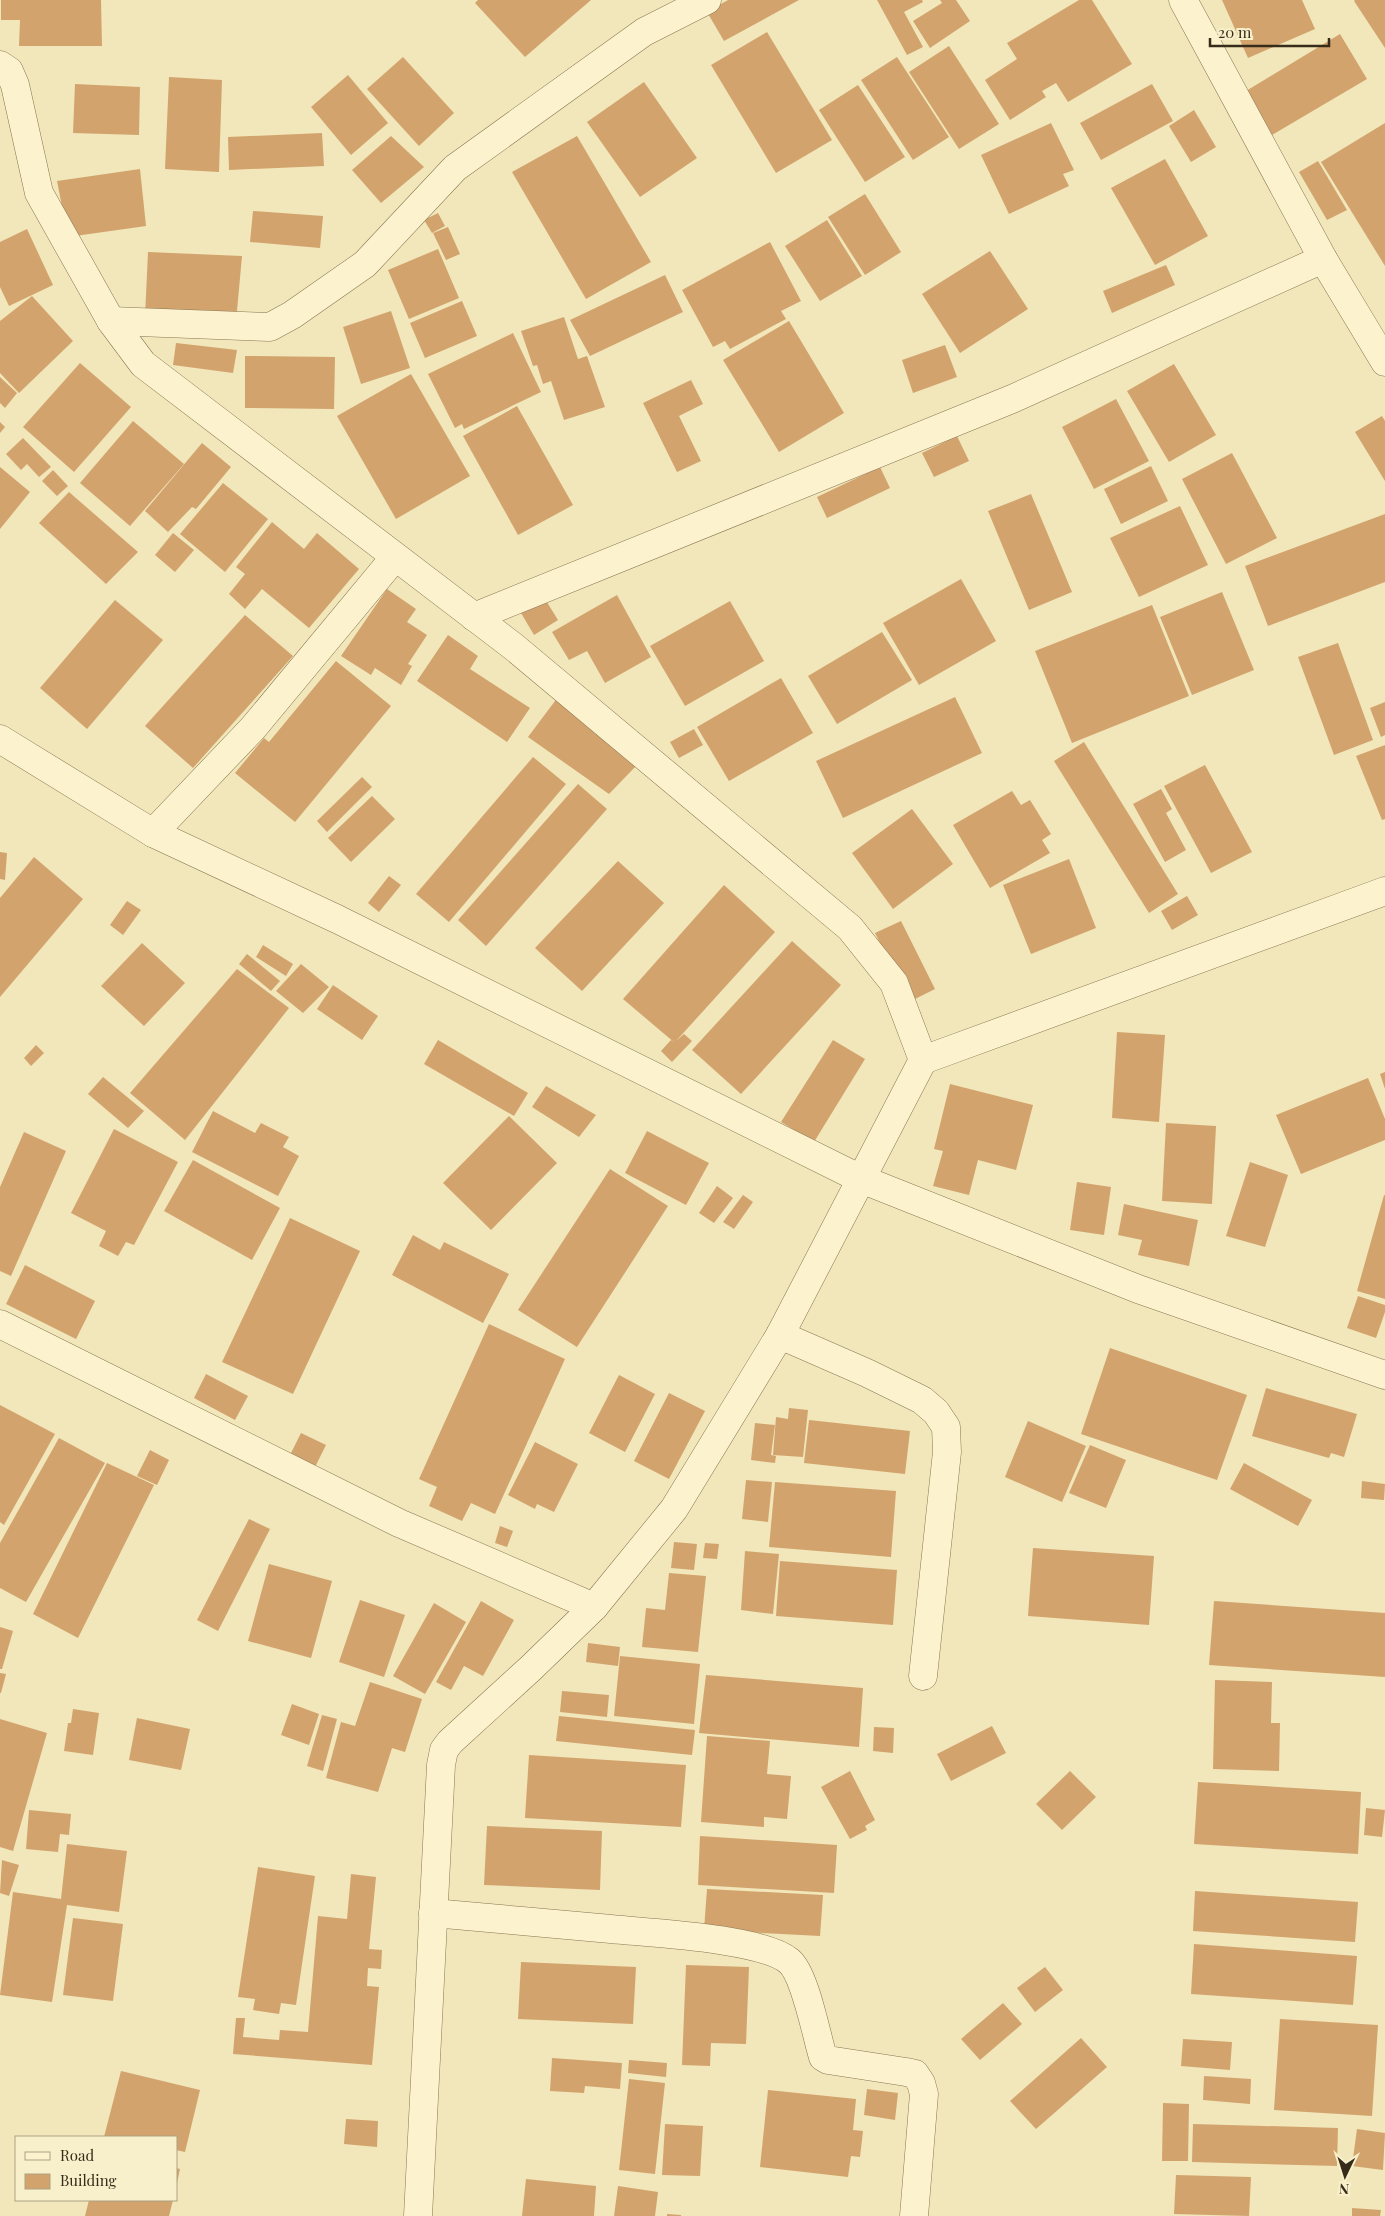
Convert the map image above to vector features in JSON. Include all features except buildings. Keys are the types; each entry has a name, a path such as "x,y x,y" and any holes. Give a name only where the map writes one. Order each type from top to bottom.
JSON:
{"street":[{"path":"111,322 270,327 292,315 365,264 455,168 644,32 707,0"},
{"path":"1184,0 1323,260 1385,362"},
{"path":"0,65 9,71 15,85 39,193 111,322 143,364 514,647 850,928 894,983 923,1060"},
{"path":"474,617 1012,399 1323,260"},
{"path":"152,833 253,728 395,557"},
{"path":"0,739 152,833 337,919 861,1179 1138,1289 1385,1375"},
{"path":"418,2216 441,1765 444,1750 450,1742 594,1607 674,1509 780,1335 923,1060 1385,891"},
{"path":"0,1324 399,1523 594,1607"},
{"path":"780,1335 867,1373 922,1400 936,1412 946,1427 946,1452 923,1676"},
{"path":"433,1913 692,1938 758,1947 772,1951 790,1962 801,1979 823,2057 828,2060 916,2074 921,2082 924,2094 914,2216"}]}
